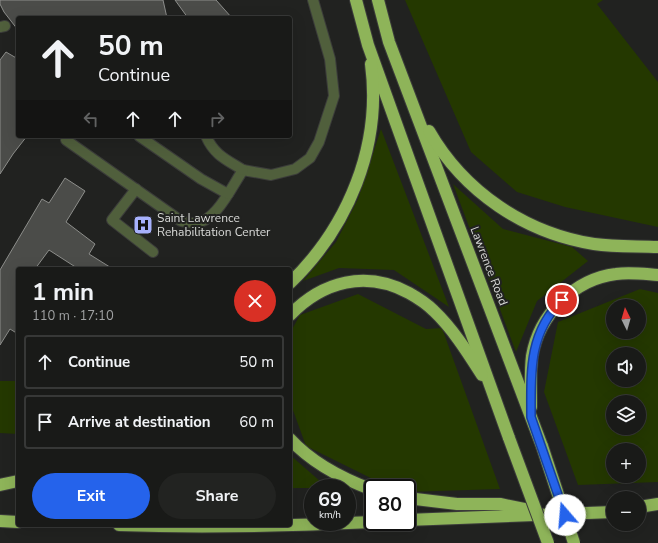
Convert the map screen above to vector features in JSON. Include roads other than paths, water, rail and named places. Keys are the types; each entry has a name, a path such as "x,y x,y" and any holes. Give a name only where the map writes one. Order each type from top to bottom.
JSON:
{"highway":[{"path":"356,0 368,45 548,543"},
{"name":"Lawrence Road","path":"378,0 390,42 542,446 574,543"},
{"path":"390,42 423,121 437,144 454,167 494,204 517,218 542,230 568,238 595,244 658,247"},
{"path":"292,281 322,248 339,222 353,193 362,167 369,136 372,105 372,73 368,45"},
{"path":"531,417 532,355 542,327 555,307 567,295 598,278 615,274 634,273 658,275"},
{"path":"292,313 316,293 333,285 353,281 370,281 386,283 397,287 418,298 434,310 446,323 475,364 495,396"},
{"path":"292,441 297,447 317,462 339,476 364,486"},
{"path":"0,485 16,481"},
{"path":"416,499 457,504 500,504 548,514"},
{"path":"646,506 658,504"},
{"path":"646,511 658,510"},
{"path":"416,520 606,512"},
{"path":"0,521 16,522"},
{"path":"292,525 364,522"}],"lane":[{"path":"207,138 210,147 219,155 243,170 270,175 295,169 310,158 319,142 334,96 330,59 313,0"},
{"path":"68,138 66,140 182,221 195,224 206,220 215,214 243,170"},
{"path":"142,138 201,179 228,194"},
{"path":"136,189 112,220 153,252"}],"place":[{"name":"Saint Lawrence Rehabilitation Center","path":"143,225"}]}
